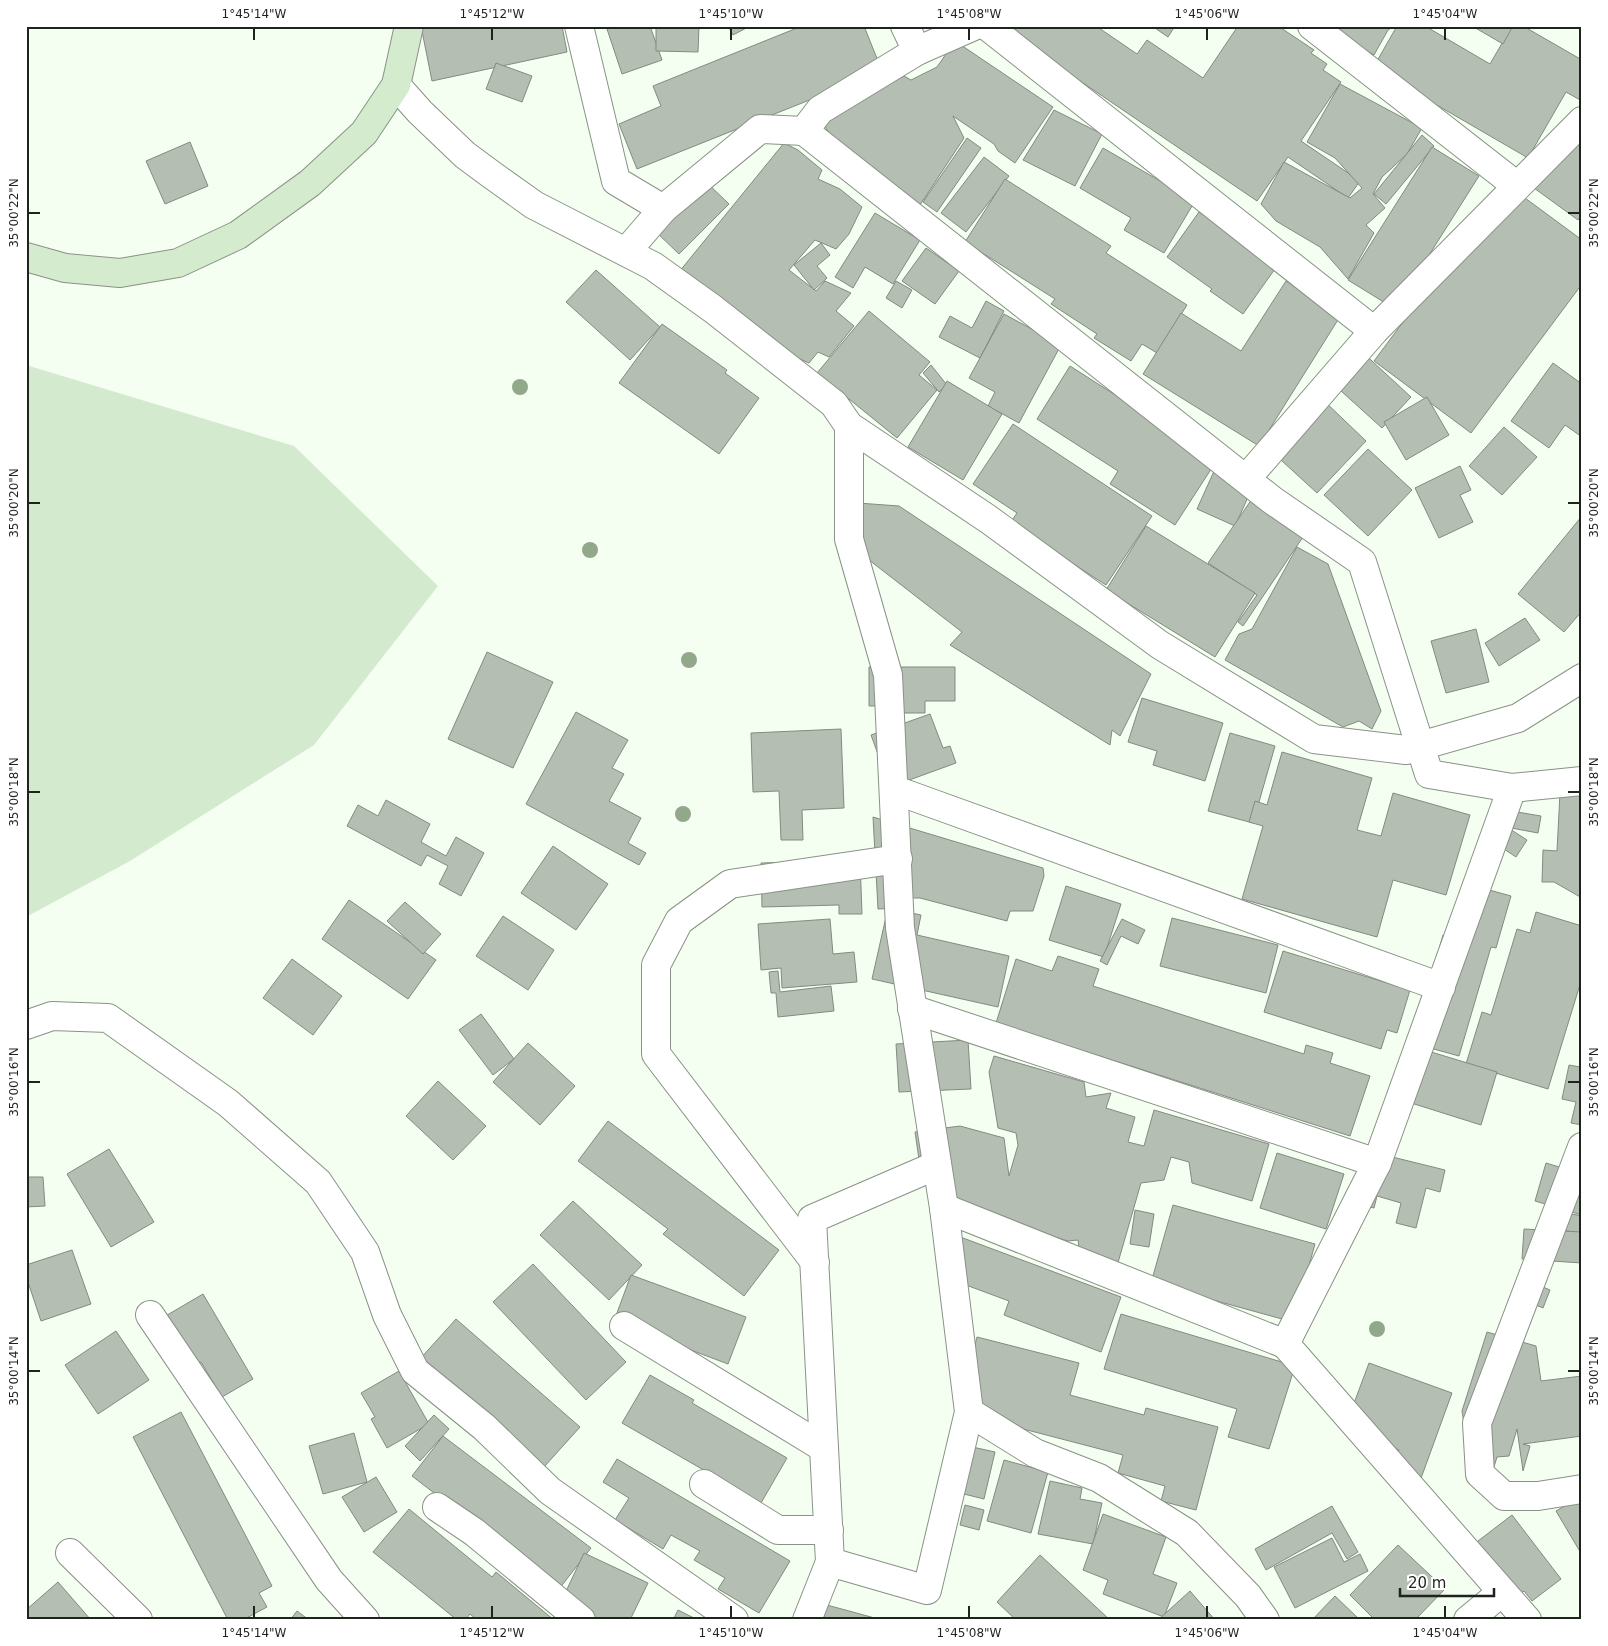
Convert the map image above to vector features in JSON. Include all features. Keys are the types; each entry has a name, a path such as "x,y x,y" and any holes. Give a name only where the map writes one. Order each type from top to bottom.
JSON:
{"main road":[{"path":"26,257 65,268 120,273 178,263 238,235 310,183 364,132 396,85 409,26"}],"street":[{"path":"905,26 917,51"},
{"path":"804,132 820,110 917,51 974,26"},
{"path":"987,26 1374,330"},
{"path":"1312,26 1517,186"},
{"path":"581,27 616,181 663,209"},
{"path":"396,85 420,112 465,155 534,205 652,266 713,309 834,404 849,426 988,519 1160,645 1314,740 1406,750 1518,718 1582,678"},
{"path":"1246,479 1374,330 1582,121"},
{"path":"626,252 663,209 760,129 804,132 1272,500 1362,562 1429,774 1512,788 1582,781"},
{"path":"830,1562 927,1590 969,1412 944,1208 900,928 895,790 888,675 849,539 849,426"},
{"path":"1285,1344 1377,1163 1512,788"},
{"path":"895,790 1441,987"},
{"path":"814,1262 656,1054 656,964 679,921 730,884 898,859"},
{"path":"912,1009 1377,1163"},
{"path":"26,1026 52,1016 108,1018 228,1103 318,1182 365,1252 387,1315 415,1372 484,1427 550,1491 734,1620"},
{"path":"1582,1146 1477,1423 1480,1474 1504,1496 1538,1496 1582,1489"},
{"path":"807,1620 830,1562 812,1219 937,1165"},
{"path":"944,1208 1285,1344 1527,1620"},
{"path":"150,1315 329,1580 364,1620"},
{"path":"624,1326 824,1448"},
{"path":"969,1412 1035,1453 1099,1478 1187,1533 1248,1596 1265,1620"},
{"path":"704,1484 778,1530 829,1530"},
{"path":"437,1507 474,1532 581,1620"},
{"path":"70,1553 138,1620"},
{"path":"1468,1620 1502,1592"}],"green space":[{"path":"26,365 294,446 438,586 314,745 130,861 26,917"}],"building":[{"path":"421,26 562,26 567,52 432,81"},
{"path":"616,26 650,26 662,60 622,74 607,29"},
{"path":"656,26 699,26 698,52 656,51"},
{"path":"728,26 750,26 733,35"},
{"path":"802,26 864,26 882,71 637,169 619,124 661,106 653,86"},
{"path":"1008,26 1096,26 1137,54 1147,40 1203,78 1238,26 1278,26 1314,50 1311,53 1327,64 1323,70 1341,82 1301,141 1360,181 1348,198 1288,157 1257,201 1005,30"},
{"path":"1152,26 1175,26 1168,37"},
{"path":"1324,26 1394,26 1388,30 1374,55"},
{"path":"1397,26 1425,26 1490,64 1512,26 1523,26 1582,60 1582,101 1566,92 1528,158 1373,68"},
{"path":"1472,26 1513,26 1503,44"},
{"path":"955,41 1053,107 1015,163 998,151 994,144 953,116 964,138 920,205 836,148 823,122 830,113 904,76 911,80 937,67"},
{"path":"496,63 532,76 522,102 486,89"},
{"path":"1340,84 1422,128 1407,154 1382,177 1373,194 1385,208 1366,225 1374,233 1348,279 1320,247 1276,221 1261,204 1284,162 1350,198 1362,188 1335,158 1307,142"},
{"path":"1054,110 1102,134 1075,186 1023,160"},
{"path":"1422,135 1434,146 1386,204 1374,194"},
{"path":"1572,137 1582,144 1582,215 1578,220 1534,188"},
{"path":"967,138 981,148 937,212 923,202"},
{"path":"190,142 208,186 165,204 146,161"},
{"path":"784,143 798,150 822,170 818,179 840,189 862,207 849,234 836,249 815,240 789,270 816,291 825,281 851,293 836,311 854,326 829,357 818,352 809,363 773,347 679,272"},
{"path":"1432,147 1479,176 1395,309 1348,280"},
{"path":"1103,148 1195,201 1164,253 1124,230 1131,218 1080,188"},
{"path":"984,157 1009,176 966,232 941,213"},
{"path":"703,179 729,204 679,254 653,229"},
{"path":"1005,179 1111,246 1106,253 1187,305 1157,353 1142,344 1131,361 1094,338 1097,334 1051,304 1055,299 965,242"},
{"path":"1506,184 1582,240 1582,284 1471,433 1374,361"},
{"path":"1199,212 1277,266 1243,314 1167,257"},
{"path":"875,213 920,240 893,284 865,267 853,288 835,277"},
{"path":"821,243 830,255 817,266 827,278 814,290 794,265"},
{"path":"926,248 959,271 935,304 902,281"},
{"path":"596,270 660,327 630,360 566,302"},
{"path":"896,281 912,290 902,308 886,298"},
{"path":"1286,281 1341,315 1259,446 1143,374 1181,313 1241,351"},
{"path":"986,301 1004,311 980,358 939,337 950,316 972,328"},
{"path":"869,311 930,362 919,375 937,390 897,438 817,373"},
{"path":"1004,314 1061,345 1019,423 988,406 995,392 969,378"},
{"path":"662,324 727,370 725,373 759,398 719,454 619,383"},
{"path":"1359,349 1411,397 1382,428 1330,381"},
{"path":"1553,363 1582,384 1582,437 1565,425 1549,448 1511,421"},
{"path":"931,365 947,385 939,392 923,373"},
{"path":"1070,366 1217,460 1175,525 1110,484 1118,471 1037,419"},
{"path":"947,381 1002,414 963,480 908,447"},
{"path":"1320,397 1366,441 1317,493 1270,450"},
{"path":"1427,397 1449,435 1406,460 1384,422"},
{"path":"1013,424 1152,516 1106,585 1010,523 1017,513 973,484"},
{"path":"1504,427 1537,457 1502,495 1469,466"},
{"path":"1368,449 1412,490 1368,536 1324,495"},
{"path":"1460,466 1471,490 1460,495 1473,522 1439,538 1415,488"},
{"path":"1215,469 1253,486 1235,526 1197,509"},
{"path":"1254,496 1307,531 1243,626 1238,622 1257,595 1208,563"},
{"path":"858,503 899,506 1151,674 1120,736 1112,730 1110,745 950,645 962,632 860,553"},
{"path":"1582,516 1582,611 1564,632 1518,594"},
{"path":"1146,526 1255,593 1215,657 1106,590"},
{"path":"1297,547 1328,564 1381,711 1372,729 1359,721 1343,727 1225,660 1239,634 1252,629"},
{"path":"1525,618 1540,640 1499,666 1485,643"},
{"path":"1476,629 1489,682 1446,693 1431,641"},
{"path":"487,652 553,682 513,768 448,739"},
{"path":"869,667 955,667 955,701 925,701 925,713 901,713 901,706 869,706"},
{"path":"1142,698 1223,723 1205,781 1153,765 1157,751 1128,742"},
{"path":"576,712 628,740 612,768 624,774 609,801 641,818 628,843 646,853 639,865 526,804"},
{"path":"930,714 943,748 950,746 956,763 890,787 871,735"},
{"path":"841,729 844,808 802,810 803,840 781,840 779,791 753,792 751,733"},
{"path":"1230,733 1275,746 1253,823 1208,811"},
{"path":"1282,752 1372,778 1357,830 1381,836 1393,793 1470,815 1446,895 1393,880 1377,937 1242,899 1263,826 1249,822 1255,801 1267,805"},
{"path":"1560,793 1582,794 1582,898 1554,882 1542,882 1543,850 1557,851"},
{"path":"386,800 430,824 421,842 446,856 456,837 484,853 461,896 439,884 448,866 427,855 421,866 347,826 358,805 378,816"},
{"path":"1493,808 1541,816 1538,833 1490,824"},
{"path":"873,817 1043,868 1044,876 1033,911 1010,911 1007,921 920,898 902,898 902,908 878,909"},
{"path":"1502,824 1527,840 1516,857 1504,849"},
{"path":"553,846 608,884 576,930 521,893"},
{"path":"860,860 862,914 839,914 839,905 762,907 761,863"},
{"path":"1464,883 1511,896 1496,948 1491,947 1459,1056 1412,1043 1443,935 1448,937"},
{"path":"1066,886 1121,904 1104,957 1049,940"},
{"path":"349,900 436,960 408,999 322,939"},
{"path":"405,902 441,934 423,954 387,921"},
{"path":"888,908 921,915 917,935 1009,956 998,1007 872,979"},
{"path":"1536,912 1582,926 1582,978 1548,1089 1466,1064 1482,1012 1491,1015 1517,929 1530,933"},
{"path":"503,916 554,950 528,990 476,956"},
{"path":"1172,918 1278,945 1266,993 1160,966"},
{"path":"830,919 833,954 854,952 857,982 782,988 781,968 761,970 758,924"},
{"path":"1122,919 1145,930 1138,944 1121,936 1107,965 1100,961"},
{"path":"1283,951 1410,990 1397,1033 1387,1030 1381,1049 1264,1012"},
{"path":"1058,956 1099,969 1093,986 1304,1054 1306,1045 1333,1053 1330,1063 1370,1076 1350,1136 996,1023 1016,959 1052,971"},
{"path":"292,959 342,996 313,1035 263,998"},
{"path":"778,971 780,992 831,986 834,1011 778,1017 776,993 771,993 769,972"},
{"path":"481,1014 514,1059 493,1075 459,1030"},
{"path":"968,1040 971,1089 899,1092 896,1044"},
{"path":"528,1043 575,1086 540,1125 493,1082"},
{"path":"1405,1044 1497,1072 1481,1125 1389,1096"},
{"path":"994,1056 1084,1082 1086,1097 1111,1093 1106,1108 1135,1117 1128,1142 1144,1146 1154,1110 1269,1144 1252,1201 1192,1183 1189,1162 1171,1157 1164,1180 1141,1183 1117,1266 1080,1255 1078,1240 1068,1241 954,1208 920,1166 915,1132 960,1126 1004,1138 1009,1176 1018,1145 1016,1133 998,1128 989,1072"},
{"path":"1582,1059 1582,1125 1571,1123 1576,1102 1562,1099 1569,1065 1580,1067"},
{"path":"438,1081 486,1126 453,1160 406,1116"},
{"path":"608,1121 779,1250 744,1296 663,1234 668,1229 578,1161"},
{"path":"109,1149 154,1222 111,1247 67,1174"},
{"path":"1364,1150 1445,1170 1440,1192 1426,1188 1416,1228 1396,1223 1401,1203 1377,1196 1374,1208 1351,1203"},
{"path":"1277,1153 1344,1174 1326,1229 1260,1208"},
{"path":"1546,1163 1582,1174 1582,1215 1535,1201"},
{"path":"26,1177 43,1177 45,1206 26,1207"},
{"path":"573,1201 642,1265 609,1300 540,1235"},
{"path":"1173,1205 1315,1244 1293,1322 1151,1283"},
{"path":"1135,1210 1154,1214 1149,1247 1130,1244"},
{"path":"1552,1210 1582,1216 1582,1234 1548,1227"},
{"path":"1524,1229 1582,1232 1582,1263 1522,1259"},
{"path":"955,1235 1121,1297 1101,1352 1004,1315 1009,1301 939,1275"},
{"path":"72,1250 91,1304 41,1321 26,1276 26,1265"},
{"path":"533,1264 626,1362 586,1400 493,1302"},
{"path":"631,1275 746,1317 728,1364 614,1321"},
{"path":"1522,1278 1550,1290 1543,1308 1515,1296"},
{"path":"203,1294 253,1379 222,1397 201,1362 186,1370 157,1321"},
{"path":"1121,1314 1295,1366 1269,1449 1228,1437 1237,1409 1104,1369"},
{"path":"456,1319 580,1427 544,1467 420,1359"},
{"path":"116,1331 149,1380 98,1414 65,1365"},
{"path":"1487,1332 1536,1346 1541,1381 1582,1376 1582,1436 1523,1444 1530,1446 1523,1471 1517,1429 1509,1456 1497,1457 1493,1470 1466,1436 1462,1411"},
{"path":"977,1337 1079,1363 1070,1395 1144,1415 1146,1408 1218,1427 1196,1510 1161,1501 1165,1486 1118,1473 1123,1455 958,1412"},
{"path":"1369,1363 1452,1393 1420,1481 1392,1470 1399,1450 1344,1430"},
{"path":"399,1371 429,1424 387,1448 371,1419 375,1417 361,1393"},
{"path":"650,1375 694,1400 692,1403 787,1458 761,1503 622,1423"},
{"path":"181,1412 272,1586 259,1593 267,1607 243,1620 228,1620 133,1437"},
{"path":"434,1415 449,1429 420,1461 405,1446"},
{"path":"354,1433 367,1482 323,1494 309,1446"},
{"path":"443,1436 591,1548 559,1589 412,1476"},
{"path":"959,1444 995,1452 984,1499 964,1494 959,1514 944,1511"},
{"path":"617,1459 790,1561 759,1613 718,1589 725,1578 694,1560 700,1551 671,1535 663,1549 615,1520 629,1498 603,1482"},
{"path":"1004,1460 1048,1472 1031,1533 987,1521"},
{"path":"376,1477 397,1512 364,1532 342,1497"},
{"path":"1050,1481 1082,1488 1080,1499 1102,1503 1093,1544 1038,1534"},
{"path":"1582,1496 1582,1555 1556,1511"},
{"path":"965,1505 984,1510 979,1530 960,1525"},
{"path":"1332,1506 1358,1552 1347,1559 1332,1533 1266,1570 1255,1549"},
{"path":"409,1509 492,1577 496,1572 554,1620 477,1620 470,1614 465,1620 457,1620 373,1552"},
{"path":"1103,1514 1166,1537 1153,1574 1177,1583 1164,1617 1103,1594 1108,1580 1083,1570"},
{"path":"1512,1515 1561,1579 1532,1601 1524,1591 1507,1604 1465,1551"},
{"path":"1332,1538 1344,1562 1360,1554 1368,1571 1295,1608 1274,1567"},
{"path":"1398,1545 1445,1589 1415,1620 1375,1620 1350,1595"},
{"path":"584,1553 648,1583 630,1620 599,1620 561,1602"},
{"path":"1040,1555 1110,1620 1016,1620 997,1602"},
{"path":"58,1582 91,1620 27,1620 26,1610"},
{"path":"1190,1591 1215,1620 1158,1620"},
{"path":"1335,1596 1360,1620 1312,1620"},
{"path":"827,1605 882,1620 823,1620"},
{"path":"678,1610 698,1620 673,1620"},
{"path":"297,1611 309,1620 290,1620"}]}
